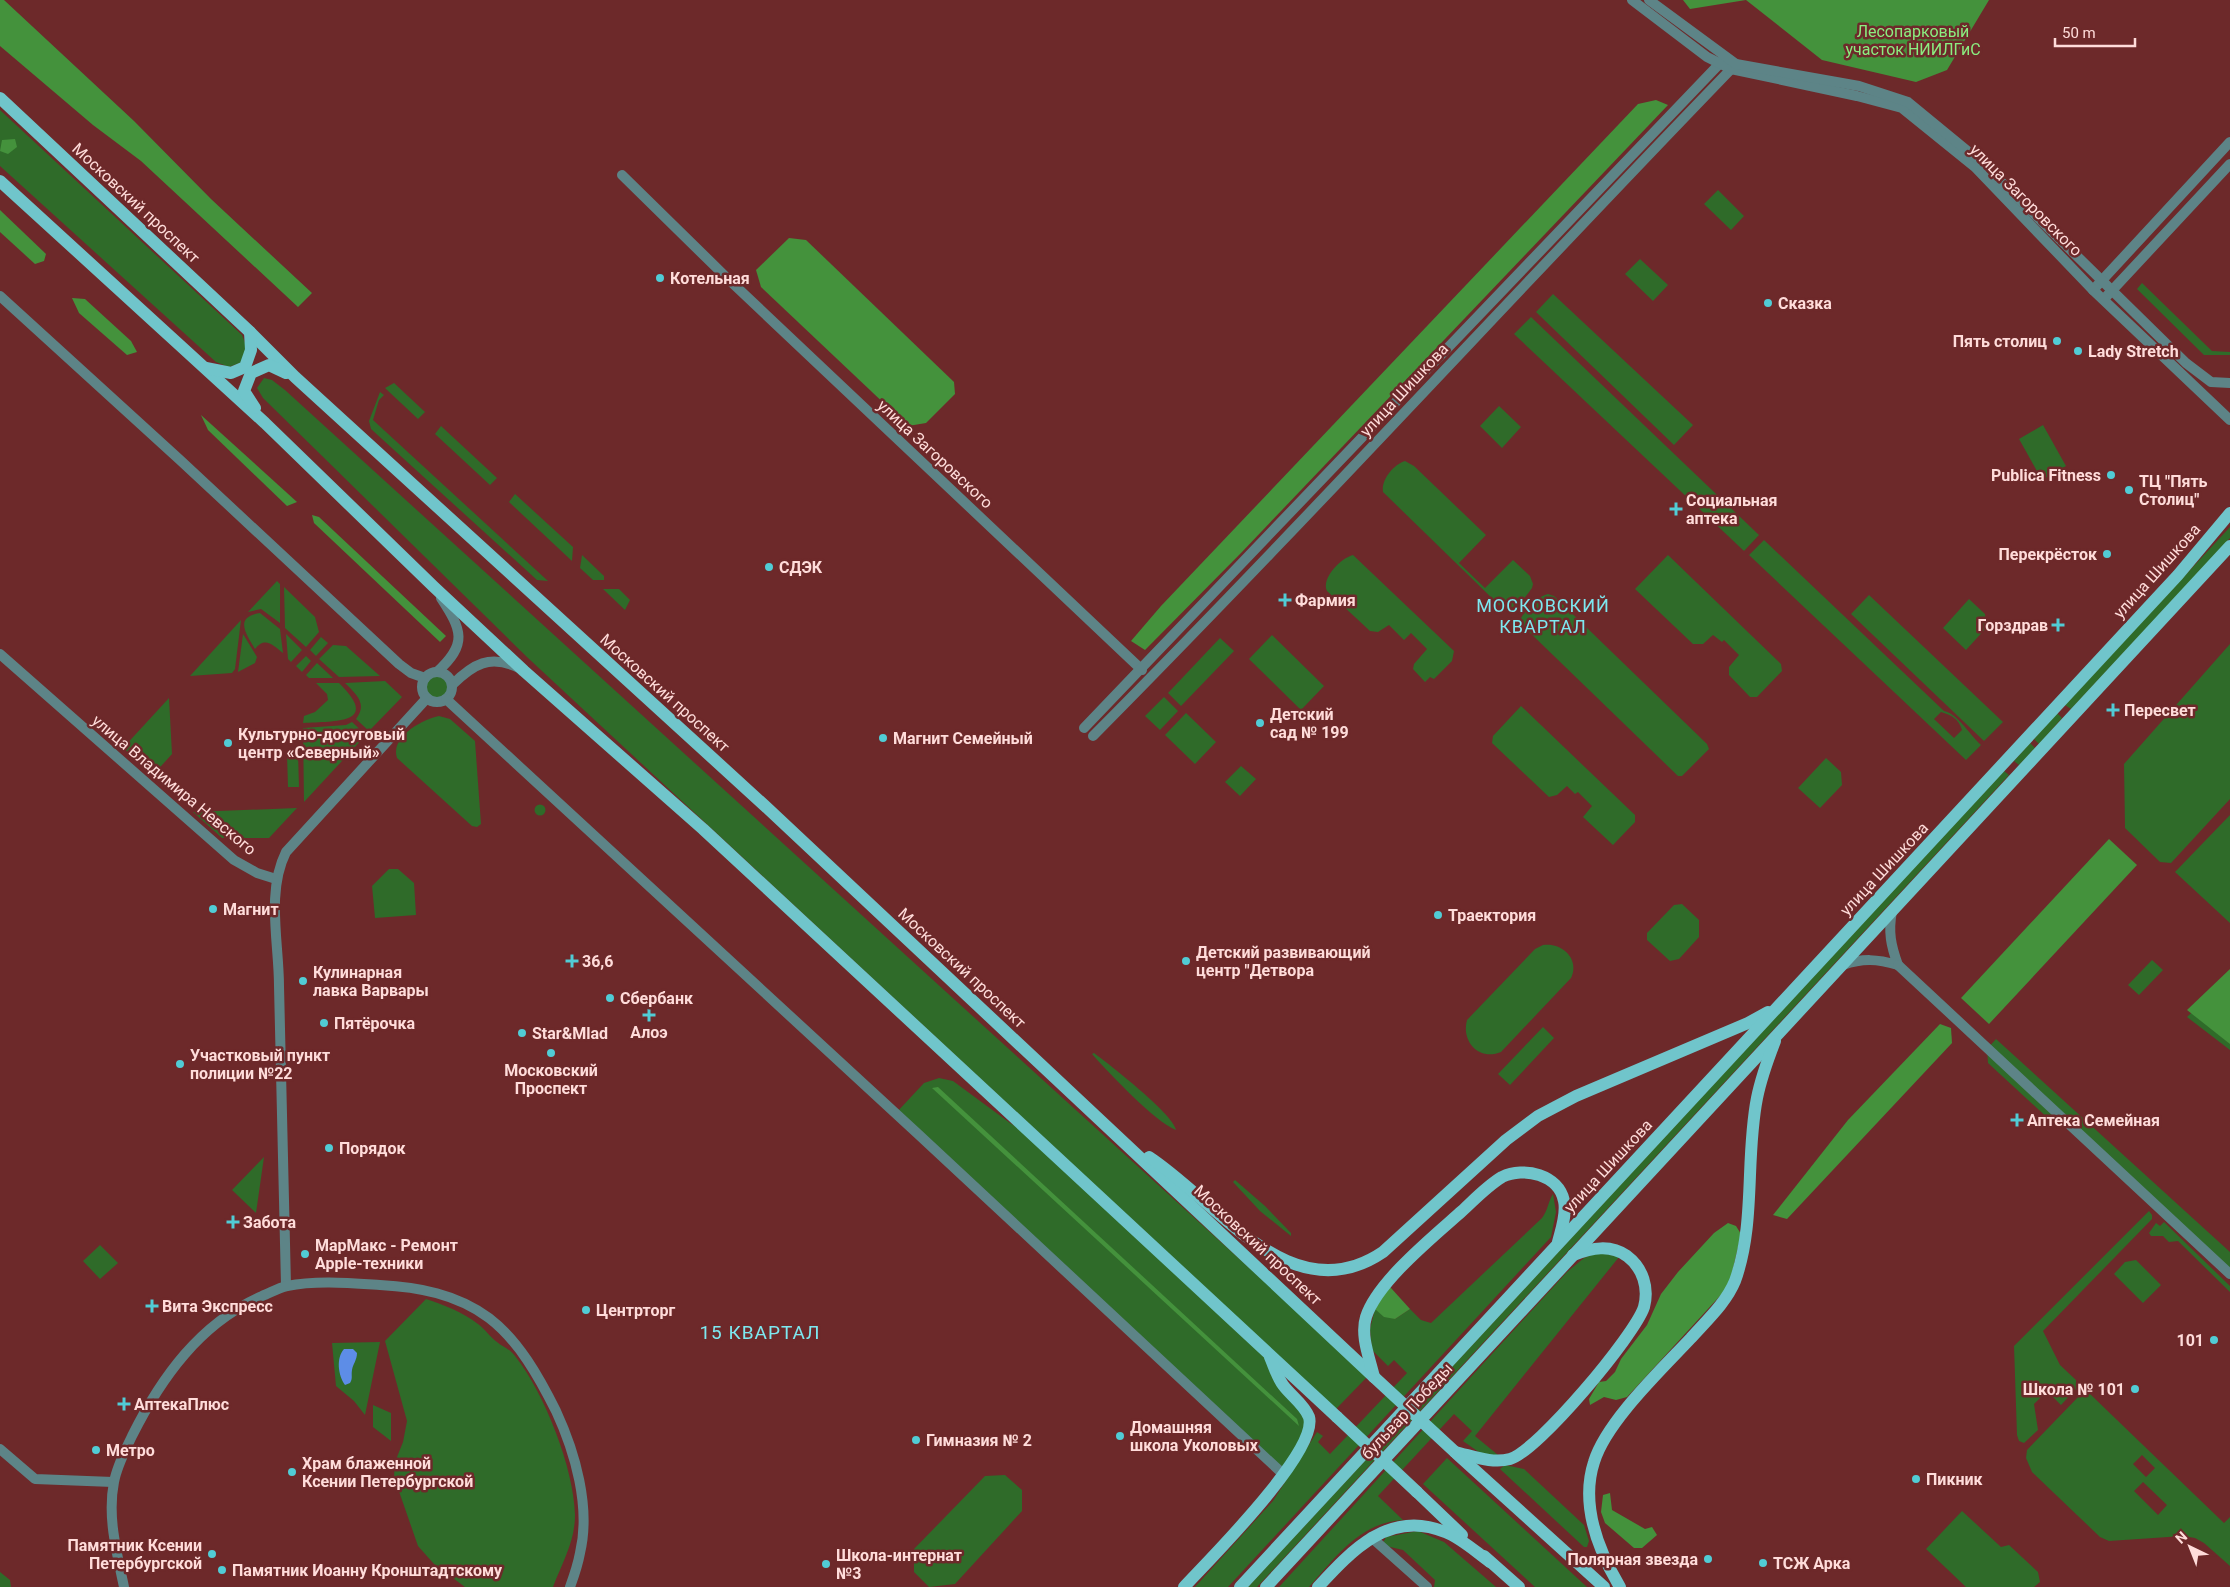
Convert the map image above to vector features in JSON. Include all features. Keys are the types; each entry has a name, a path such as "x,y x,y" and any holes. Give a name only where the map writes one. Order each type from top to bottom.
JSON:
{"main road":[{"name":"Московский проспект","path":"0,98 250,332 295,378 764,805 1374,1377 1604,1587"},
{"name":"Московский проспект","path":"0,180 206,368 524,671 703,829 1519,1587"},
{"path":"206,368 231,373 245,367 252,350 250,332"},
{"name":"Московский проспект","path":"265,424 244,391 251,373 269,365 295,378"},
{"name":"улица Шишкова","path":"1558,1243 2178,576 2229,513"},
{"name":"улица Шишкова","path":"1571,1256 2230,546"},
{"path":"2057,705 2070,718"},
{"path":"2005,762 2018,774"},
{"path":"1120,1137 1173,1172 1244,1236 1262,1248 1304,1267 1323,1271 1339,1271 1370,1261 1383,1252 1506,1140 1538,1116 1576,1096 1748,1023 1780,1006"},
{"path":"1620,1587 1607,1565 1596,1538 1590,1508 1590,1486 1594,1462 1609,1434 1624,1413 1720,1306 1734,1283 1741,1261 1746,1229 1756,1099 1764,1070 1778,1033"},
{"path":"1374,1377 1364,1330 1366,1318 1374,1301 1385,1285 1434,1236 1504,1176 1534,1173 1548,1179 1560,1190 1565,1202 1564,1220 1558,1243"},
{"name":"бульвар Победы","path":"1240,1587 1558,1243"},
{"path":"1455,1452 1492,1461 1513,1458 1524,1453 1553,1425 1630,1332 1644,1307 1646,1293 1644,1278 1638,1268 1620,1251 1612,1249 1588,1250 1571,1256"},
{"name":"бульвар Победы","path":"1266,1587 1571,1256"},
{"path":"1184,1587 1269,1495 1304,1441 1309,1430 1309,1419 1305,1409 1282,1384 1267,1351"},
{"path":"1318,1587 1350,1552 1371,1537 1397,1527 1421,1524 1447,1532 1490,1562"}],"street":[{"name":"улица Загоровского","path":"1632,0 1734,66 1902,108 1975,167 2093,290 2230,419"},
{"name":"улица Загоровского","path":"1649,0 1722,60"},
{"name":"улица Шишкова","path":"1084,728 1142,670 1722,60"},
{"name":"улица Загоровского","path":"1734,66 1860,86 1908,102 1981,162 2186,363 2211,382 2230,383"},
{"name":"улица Шишкова","path":"1093,736 1133,697 1350,471 1734,66"},
{"path":"2093,290 2230,142"},
{"path":"2104,299 2230,164"},
{"name":"улица Загоровского","path":"622,175 707,259 1142,670"},
{"path":"0,296 399,664 411,673 425,678"},
{"path":"426,698 422,687 425,678 437,672 454,655 460,634 458,623 434,587"},
{"name":"улица Владимира Невского","path":"0,654 234,860 257,873 276,879"},
{"path":"426,698 438,702 446,699 451,692 452,685 467,671 485,662 501,661 524,671"},
{"path":"437,672 445,675 452,685"},
{"path":"286,1286 276,879 279,865 286,852 426,698"},
{"path":"446,699 896,1113 1283,1474"},
{"path":"1892,910 1889,929 1891,946 1898,966"},
{"path":"1839,967 1859,960 1877,959 1898,966 2230,1274"},
{"path":"124,1587 111,1523 114,1482 122,1457 147,1404 173,1367 210,1328 232,1311 286,1286 355,1284 401,1286 430,1290 463,1302 488,1316 515,1342 549,1396 565,1430 576,1469 583,1507 581,1551 570,1587"},
{"path":"0,1449 35,1480 114,1482"},
{"path":"1371,1537 1427,1587"}],"green space":[{"path":"0,0 4,0 134,121 211,199 312,293 298,307 141,161 93,125 0,46"},
{"path":"1683,0 1746,0 1690,9"},
{"name":"Лесопарковый участок НИИЛГиС","path":"1746,0 1989,0 1947,70 1916,82 1822,60"},
{"path":"1656,100 1668,105 1241,553 1145,650 1131,641 1161,606 1638,104"},
{"path":"0,110 242,335 247,348 242,362 229,367 216,362 0,166"},
{"path":"15,139 17,147 8,154 0,151 2,140"},
{"path":"1718,190 1744,216 1731,230 1704,204"},
{"path":"0,210 46,254 44,261 35,264 0,232"},
{"path":"789,238 806,240 954,382 955,394 926,423 908,426 761,287 756,270"},
{"path":"1640,259 1668,285 1653,301 1625,274"},
{"path":"2142,283 2212,351 2230,352 2230,355 2204,355 2137,289"},
{"path":"1553,294 1693,425 1674,445 1536,312"},
{"path":"72,298 85,299 131,341 137,352 127,355 79,313"},
{"path":"1531,317 1759,535 1744,551 1514,334"},
{"path":"264,378 272,380 285,390 1368,1376 1336,1409 528,658 263,398 257,388"},
{"path":"394,383 425,412 418,419 385,388"},
{"path":"380,392 384,395 379,400 373,420 548,581 537,580 371,429 369,421"},
{"path":"1499,406 1521,427 1502,448 1480,426"},
{"path":"201,415 297,502 287,506 208,430"},
{"path":"2043,425 2066,466 2042,480 2019,439"},
{"path":"441,426 497,478 490,485 435,434"},
{"path":"1405,461 1414,466 1486,535 1459,563 1485,588 1513,560 1530,576 1533,584 1532,588 1518,604 1509,608 1499,605 1383,492 1386,478 1396,466"},
{"path":"515,494 573,547 572,561 509,502"},
{"path":"312,515 319,517 446,636 440,642 314,523"},
{"path":"2230,527 2230,538 2071,709 2065,705"},
{"path":"1764,540 1944,711 1959,720 1981,745 1966,760 1749,555","holes":["1941,712 1954,718 1961,726 1962,730 1954,738 1934,719"]},
{"path":"582,555 604,576 604,580 593,580 580,568"},
{"path":"1353,555 1454,651 1452,661 1434,679 1430,677 1425,682 1413,669 1414,664 1427,649 1411,633 1404,640 1389,625 1378,632 1370,631 1327,591 1327,580 1333,569 1343,560"},
{"path":"1668,555 1781,664 1782,671 1757,697 1750,697 1729,675 1729,667 1739,655 1724,640 1722,642 1713,635 1703,644 1693,644 1635,589"},
{"path":"277,581 280,584 280,623 261,609 248,612"},
{"path":"284,587 315,617 319,632 306,647 285,628"},
{"path":"603,589 619,589 630,600 625,610"},
{"path":"1548,594 1554,596 1707,744 1709,749 1682,776 1678,776 1523,626 1521,618 1526,610 1536,600"},
{"path":"1869,595 2003,722 1984,741 1851,614"},
{"path":"1969,599 1985,614 1987,627 1966,650 1943,628"},
{"path":"260,613 280,629 283,653 266,642 255,649 246,633 244,622 252,615"},
{"path":"241,620 235,669 232,673 190,676"},
{"path":"243,634 257,657 255,663 238,672"},
{"path":"286,634 302,650 291,662 288,659"},
{"path":"1272,635 1324,686 1301,710 1249,659"},
{"path":"321,637 328,643 316,656 310,650"},
{"path":"1220,638 1234,651 1181,706 1168,693"},
{"path":"2230,644 2230,799 2171,863 2160,862 2125,828 2124,764"},
{"path":"333,645 346,646 380,676 339,677 319,659"},
{"path":"306,656 311,661 302,672 296,666"},
{"path":"317,663 333,678 309,678 306,675"},
{"path":"437,676 445,679 448,687 445,695 437,698 429,695 426,687 429,679"},
{"path":"385,681 402,697 369,731 356,719 361,709 361,704 345,683"},
{"path":"316,683 339,683 351,696 356,706 355,713 349,718 340,720 303,723 304,716 315,712 328,700 327,694"},
{"path":"1164,697 1178,711 1160,730 1145,716"},
{"path":"169,698 172,754 153,775 123,748"},
{"path":"1521,706 1635,815 1635,822 1613,845 1583,817 1592,806 1578,792 1575,794 1567,786 1557,795 1549,797 1492,743 1493,736"},
{"path":"1186,713 1216,742 1195,764 1165,735"},
{"path":"2057,713 2062,718 2039,744 2034,739"},
{"path":"439,716 450,719 475,741 481,824 477,827 472,826 397,758 396,750 402,737 424,721"},
{"path":"352,722 366,735 304,802 303,728 346,725"},
{"path":"2030,743 2035,748 2019,765 2014,761"},
{"path":"298,753 299,787 288,787 287,754"},
{"path":"1826,758 1841,772 1842,785 1820,808 1798,788"},
{"path":"1241,766 1256,779 1240,796 1225,782"},
{"path":"2004,771 2009,775 1257,1587 1248,1587"},
{"path":"540,804 546,810 540,816 534,810"},
{"path":"297,808 269,838 222,838 193,812"},
{"path":"2230,815 2230,923 2175,872"},
{"path":"2109,839 2137,865 1989,1024 1961,998"},
{"path":"389,869 398,869 414,883 416,915 375,918 372,886"},
{"path":"1682,904 1699,920 1699,937 1679,959 1670,961 1647,940 1647,933 1674,905"},
{"path":"1543,945 1557,946 1568,953 1573,964 1571,978 1501,1052 1486,1054 1479,1052 1469,1042 1466,1028 1467,1020 1535,949"},
{"path":"2152,960 2163,970 2139,995 2128,985"},
{"path":"2230,969 2230,1044 2187,1010"},
{"path":"2230,976 2230,1050 2187,1017"},
{"path":"1940,1024 1951,1028 1952,1043 1787,1219 1773,1215 1848,1120"},
{"path":"1543,1027 1554,1038 1510,1085 1498,1074"},
{"path":"1996,1039 2230,1252 2230,1274 2066,1122 2052,1122 1988,1063 1987,1049"},
{"path":"1094,1053 1153,1101 1172,1122 1176,1130 1156,1117 1133,1096 1109,1073 1092,1054"},
{"path":"939,1078 953,1081 1010,1123 1043,1144 1267,1351 1309,1419 1283,1474 896,1113 924,1083"},
{"path":"938,1087 1297,1419 1299,1426 932,1088"},
{"path":"264,1157 256,1213 232,1190"},
{"path":"1235,1180 1265,1206 1291,1233 1291,1236 1260,1211 1233,1182"},
{"path":"1553,1194 1556,1212 1551,1237 1228,1587 1195,1587 1273,1501 1317,1432 1323,1436 1318,1442 1330,1454 1407,1373 1394,1360 1388,1366 1372,1350 1370,1329 1375,1309 1395,1319 1410,1309 1421,1320 1431,1323 1542,1218"},
{"path":"2149,1211 2152,1219 2043,1331 2060,1365 2076,1380 2076,1389 2061,1405 2047,1391 2034,1404 2038,1430 2024,1443 2019,1441 2017,1435 2014,1346"},
{"path":"2164,1222 2230,1286 2230,1292 2178,1241 2169,1242 2163,1236 2151,1236 2149,1233 2156,1223 2160,1226"},
{"path":"1728,1223 1736,1226 1741,1234 1729,1286 1627,1397 1616,1400 1604,1397 1590,1405 1589,1399 1599,1382 1606,1381 1615,1372 1621,1359 1647,1325 1661,1294 1678,1272 1714,1233"},
{"path":"100,1245 118,1263 100,1279 83,1261"},
{"path":"1599,1252 1619,1257 1475,1436 1498,1455 1483,1455 1463,1441 1472,1431 1454,1414 1378,1496 1403,1520 1388,1522 1361,1534 1339,1554 1309,1587 1279,1587 1567,1272 1584,1258"},
{"path":"2136,1260 2161,1285 2143,1303 2114,1274 2125,1262"},
{"path":"1388,1287 1410,1309 1395,1319 1384,1317 1375,1309"},
{"path":"426,1299 466,1316 481,1326 494,1340 515,1356 536,1389 556,1431 569,1475 575,1515 573,1534 553,1587 465,1587 434,1564 418,1546 394,1477 395,1462 403,1442 407,1421 385,1341"},
{"path":"380,1342 365,1415 354,1401 336,1386 332,1343"},
{"path":"2089,1393 2224,1523 2230,1517 2230,1566 2204,1543 2195,1538 2183,1536 2109,1541 2100,1537 2032,1472 2026,1458 2027,1450 2081,1394","holes":["2142,1455 2155,1468 2146,1477 2133,1464","2143,1482 2167,1505 2158,1515 2134,1491"]},
{"path":"373,1405 391,1413 391,1441 373,1427"},
{"path":"1447,1458 1587,1587 1535,1587 1423,1484"},
{"path":"1505,1465 1524,1469 1584,1525 1589,1541 1587,1547 1584,1547 1500,1469"},
{"path":"1005,1475 1022,1490 1022,1511 955,1584 929,1587 914,1572 914,1549 985,1476"},
{"path":"1610,1493 1612,1510 1645,1529 1652,1527 1657,1535 1642,1548 1634,1548 1605,1523 1601,1512 1603,1495"},
{"path":"1962,1511 2001,1547 2009,1545 2038,1572 2040,1582 2034,1587 1966,1587 1926,1549"},
{"path":"1418,1531 1444,1542 1496,1587 1434,1587 1435,1580 1403,1550 1386,1546 1383,1543 1386,1537"},
{"path":"0,1572 10,1580 11,1587 0,1587"}],"water":[{"path":"344,1349 353,1349 357,1353 351,1381 345,1385 339,1367 341,1353"}],"place":[{"name":"Котельная","path":"660,278"},
{"name":"Сказка","path":"1768,303"},
{"name":"Пять столиц","path":"2057,341"},
{"name":"Lady Stretch","path":"2078,351"},
{"name":"Publica Fitness","path":"2111,475"},
{"name":"ТЦ \"Пять Столиц\"","path":"2129,490"},
{"name":"Социальная аптека","path":"1676,509"},
{"name":"Перекрёсток","path":"2107,554"},
{"name":"СДЭК","path":"769,567"},
{"name":"Фармия","path":"1285,600"},
{"name":"Горздрав","path":"2058,625"},
{"name":"Пересвет","path":"2113,710"},
{"name":"Детский сад № 199","path":"1260,723"},
{"name":"Магнит Семейный","path":"883,738"},
{"name":"Культурно-досуговый центр «Северный»","path":"228,743"},
{"name":"Магнит","path":"213,909"},
{"name":"Траектория","path":"1438,915"},
{"name":"36,6","path":"572,961"},
{"name":"Детский развивающий центр \"Детвора","path":"1186,961"},
{"name":"Кулинарная лавка Варвары","path":"303,981"},
{"name":"Сбербанк","path":"610,998"},
{"name":"Алоэ","path":"649,1015"},
{"name":"Пятёрочка","path":"324,1023"},
{"name":"Star&Mlad","path":"522,1033"},
{"name":"Московский Проспект","path":"551,1053"},
{"name":"Участковый пункт полиции №22","path":"180,1064"},
{"name":"Аптека Семейная","path":"2017,1120"},
{"name":"Порядок","path":"329,1148"},
{"name":"Забота","path":"233,1222"},
{"name":"МарМакс - Ремонт Apple-техники","path":"305,1254"},
{"name":"Вита Экспресс","path":"152,1306"},
{"name":"Центрторг","path":"586,1310"},
{"name":"101","path":"2214,1340"},
{"name":"Школа № 101","path":"2135,1389"},
{"name":"АптекаПлюс","path":"124,1404"},
{"name":"Домашняя школа Уколовых","path":"1120,1436"},
{"name":"Гимназия № 2","path":"916,1440"},
{"name":"Метро","path":"96,1450"},
{"name":"Храм блаженной Ксении Петербургской","path":"292,1472"},
{"name":"Пикник","path":"1916,1479"},
{"name":"Памятник Ксении Петербургской","path":"212,1554"},
{"name":"Полярная звезда","path":"1708,1559"},
{"name":"ТСЖ Арка","path":"1763,1563"},
{"name":"Школа-интернат №3","path":"826,1564"},
{"name":"Памятник Иоанну Кронштадтскому","path":"222,1570"}],"district":[{"name":"МОСКОВСКИЙ КВАРТАЛ","path":"1543,615"},
{"name":"15 КВАРТАЛ","path":"760,1332"}]}
